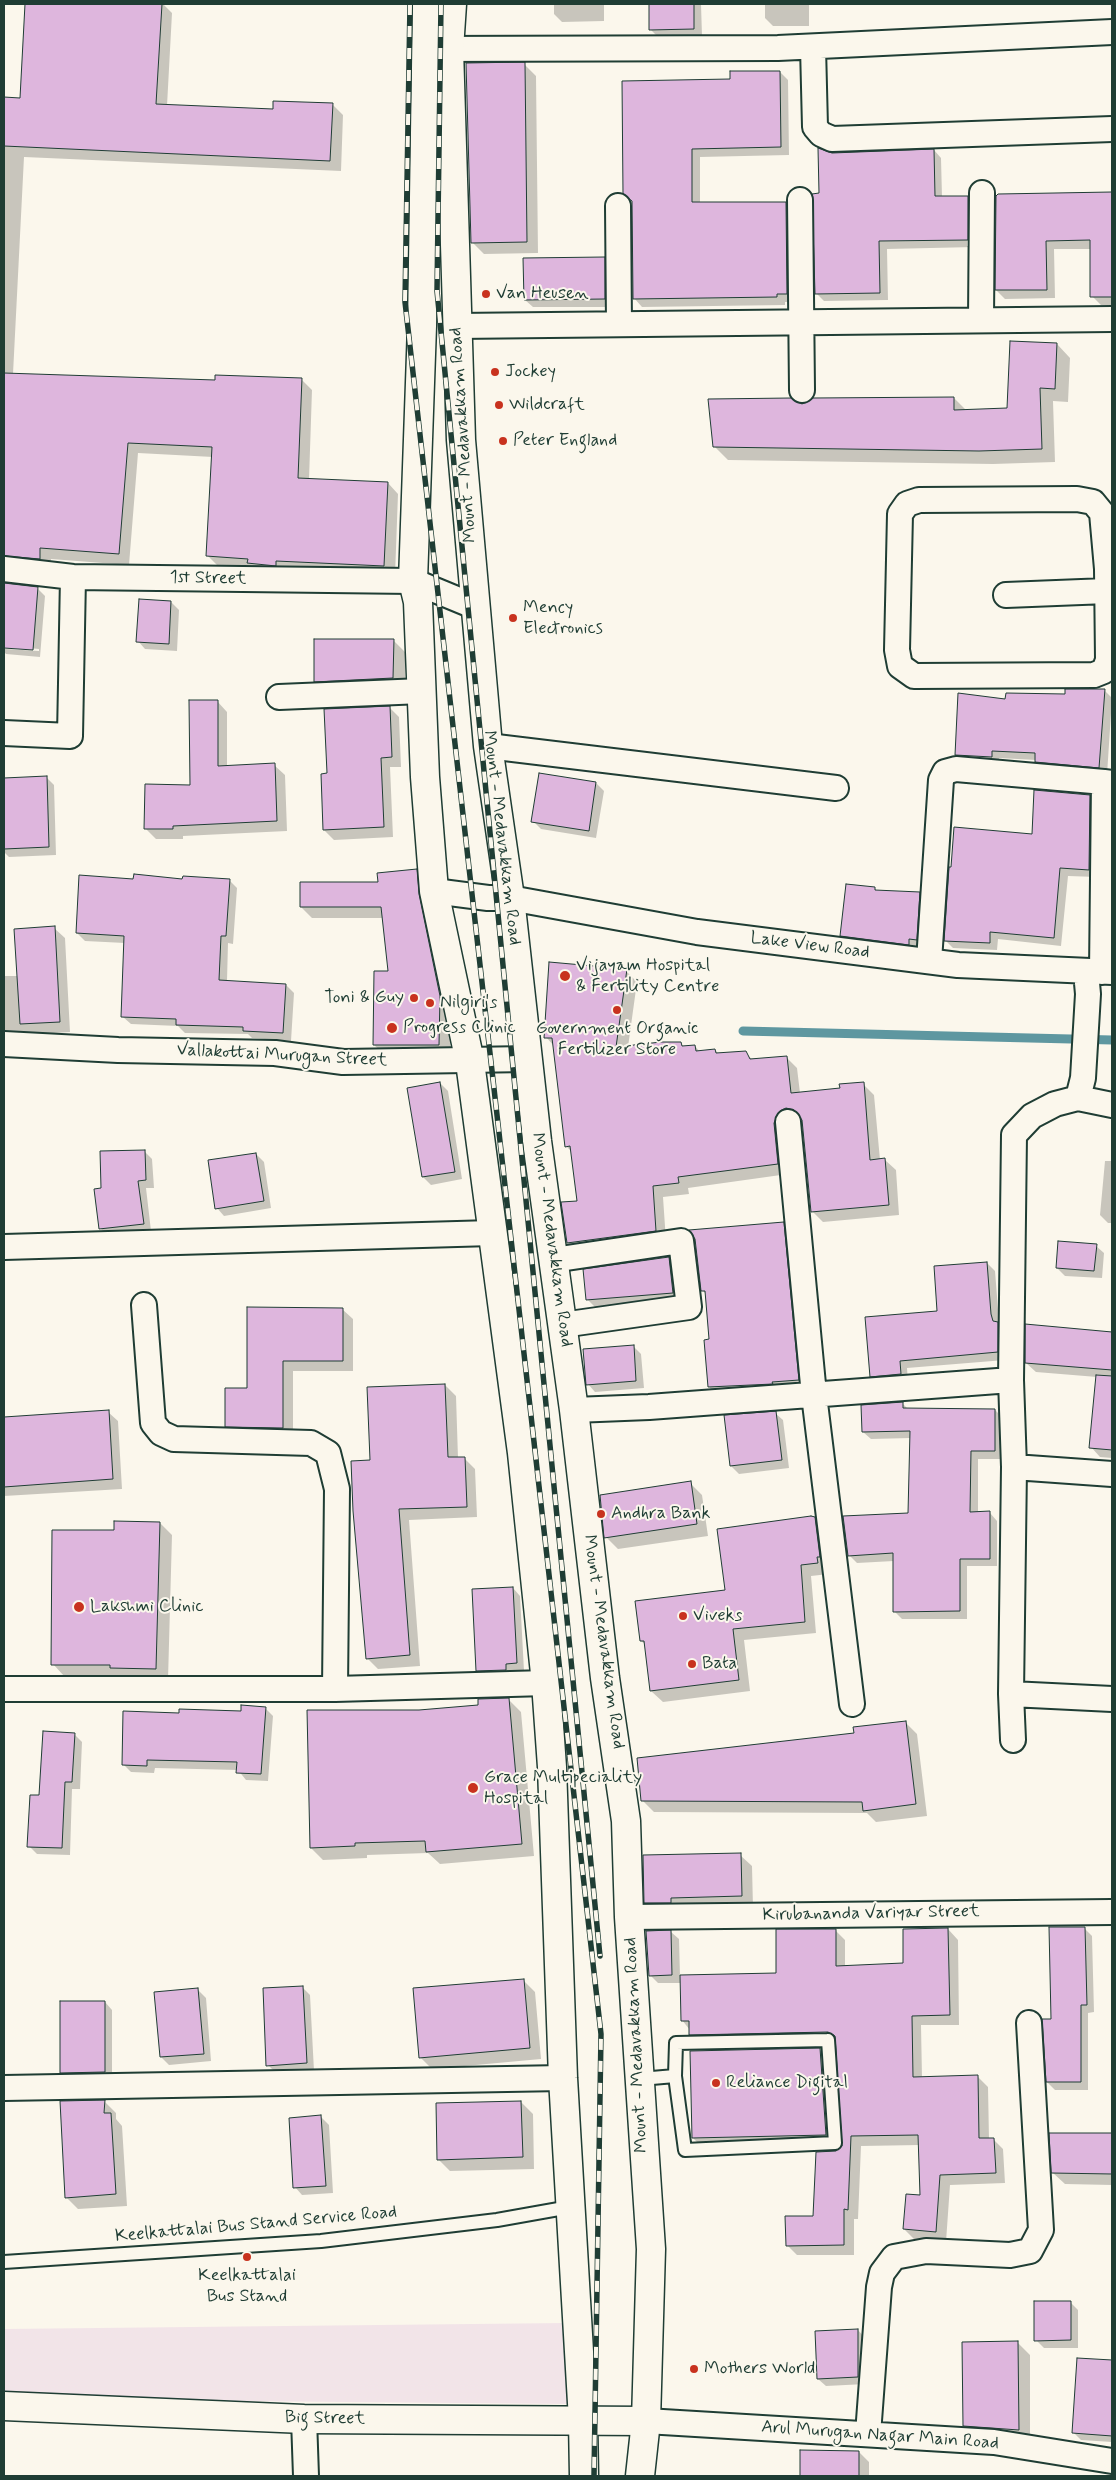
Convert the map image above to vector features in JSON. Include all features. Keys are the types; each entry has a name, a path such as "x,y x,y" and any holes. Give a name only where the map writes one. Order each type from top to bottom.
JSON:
{"main road":[{"name":"Mount - Medavakkam Road","path":"427,4 438,49 456,326 461,440 488,746 510,898 553,1260 626,1821 629,1917 651,2249 646,2421 640,2476"},
{"name":"Mount - Medavakkam Road","path":"452,4 438,49 422,326 413,581 418,602 425,777 434,891 470,1062 522,1453 546,1683 552,1767 563,2078 583,2420 584,2476"},
{"name":"Big Street","path":"4,2406 304,2419 646,2421"}],"street":[{"path":"438,49 813,47 1112,32"},
{"path":"813,47 815,127 821,134 832,138 1112,129"},
{"path":"981,320 982,193"},
{"path":"800,200 802,390"},
{"path":"618,206 619,324"},
{"path":"456,326 1112,319"},
{"path":"1077,499 1093,502 1102,513 1109,576 1108,660 1104,671 1094,675 914,676 900,666 897,650 900,514 907,504 919,500 1077,499"},
{"name":"1st Street","path":"4,569 73,577 413,581"},
{"path":"1006,595 1109,576"},
{"path":"4,733 70,736 73,577"},
{"path":"413,581 476,607"},
{"path":"279,697 422,690"},
{"path":"488,746 836,788"},
{"path":"929,961 941,780 945,772 956,769 1108,782 1097,977 1081,1088"},
{"name":"Lake View Road","path":"434,891 488,898 510,898 697,932 929,961 1097,977"},
{"name":"Vallakottai Murugan Street","path":"4,1044 118,1050 274,1053 343,1062 470,1062 528,1059"},
{"path":"1081,1088 1112,1106"},
{"path":"1013,1740 1011,1694 1014,1467 1011,1380 1014,1135 1032,1116 1081,1088"},
{"path":"788,1122 814,1395 852,1704"},
{"path":"4,1247 492,1233"},
{"path":"553,1260 680,1241 689,1307 562,1325"},
{"path":"144,1305 153,1423 161,1433 174,1439 311,1443 328,1452 337,1489 335,1688"},
{"path":"574,1410 650,1407 1011,1380"},
{"path":"1014,1467 1112,1474"},
{"path":"4,1689 335,1688 546,1683"},
{"path":"1011,1694 1112,1699"},
{"name":"Kirubananda Variyar Street","path":"629,1917 1112,1912"},
{"path":"868,2434 879,2287 882,2273 894,2257 926,2251 1010,2255 1030,2251 1041,2230 1029,2023"},
{"path":"4,2088 563,2078"},
{"path":"304,2419 306,2476"},
{"name":"Arul Murugan Nagar Main Road","path":"646,2421 994,2442 1112,2461"}],"lane":[{"path":"828,2040 835,2143 685,2150 675,2076 676,2043 828,2040"},
{"path":"640,2079 675,2076"},
{"name":"Keelkattalai Bus Stand Service Road","path":"4,2262 320,2242 497,2220 570,2207"}],"shaded area":[{"path":"566,2323 571,2404 4,2399 4,2329"}],"building":[{"path":"25,4 162,4 156,104 273,109 273,101 333,103 330,161 4,146 4,97 20,98"},
{"path":"649,4 694,4 694,29 649,30"},
{"path":"525,62 527,242 471,243 466,63"},
{"path":"730,71 780,71 781,147 692,149 692,202 786,202 787,294 777,294 777,297 633,299 632,201 623,194 622,81 730,79"},
{"path":"818,148 832,153 934,149 935,196 968,196 968,240 879,241 880,293 815,294 812,194 819,193"},
{"path":"1112,192 1112,297 1090,297 1090,240 1046,241 1047,290 995,290 996,196 998,194"},
{"path":"605,257 605,299 524,300 523,258"},
{"path":"1010,341 1057,343 1055,389 1040,388 1042,449 979,451 713,447 708,399 791,398 802,404 813,398 954,397 954,410 1007,408"},
{"path":"4,373 215,380 215,375 302,378 298,478 388,482 384,566 276,561 276,566 247,563 248,559 206,556 212,447 128,443 119,554 40,548 40,559 4,556"},
{"path":"4,583 38,587 33,650 4,648"},
{"path":"139,599 171,601 169,644 136,642"},
{"path":"314,639 394,639 393,678 314,682"},
{"path":"1065,689 1105,689 1099,768 1035,762 1035,753 992,751 992,757 955,755 958,693 1005,699 1006,693 1065,694"},
{"path":"189,700 218,700 218,766 275,763 277,821 173,826 173,829 144,829 145,784 190,785"},
{"path":"390,706 392,757 381,758 384,827 323,830 321,774 327,773 324,709"},
{"path":"539,773 596,782 589,831 531,822"},
{"path":"47,776 49,847 4,849 4,778"},
{"path":"1034,790 1090,795 1089,870 1060,868 1054,938 990,932 990,943 944,941 954,827 1032,834"},
{"path":"417,869 419,894 440,996 439,1045 373,1045 374,971 388,971 381,907 300,907 300,882 378,882 377,873"},
{"path":"134,874 182,879 183,876 230,879 226,936 221,936 219,980 286,984 283,1033 243,1031 243,1027 176,1025 176,1019 121,1017 124,936 76,933 79,875 133,879"},
{"path":"846,884 875,887 875,890 920,892 917,940 909,939 909,945 840,936"},
{"path":"55,926 60,1022 20,1024 14,929"},
{"path":"549,962 627,969 616,1047 661,1042 681,1042 682,1046 695,1045 696,1051 715,1049 716,1053 746,1051 750,1059 787,1056 791,1093 840,1088 839,1084 864,1082 870,1160 885,1158 889,1205 811,1212 802,1120 794,1110 786,1108 780,1111 774,1123 778,1164 678,1177 679,1183 653,1186 656,1231 567,1243 561,1202 577,1201 570,1146 565,1147 552,1038 544,1038"},
{"path":"440,1082 455,1172 422,1177 407,1088"},
{"path":"145,1150 146,1180 138,1181 144,1224 99,1229 94,1189 101,1188 100,1151"},
{"path":"256,1153 264,1201 215,1209 208,1160"},
{"path":"784,1222 799,1380 772,1382 773,1384 708,1387 704,1340 709,1339 705,1291 701,1291 695,1239 689,1230"},
{"path":"1058,1241 1097,1244 1094,1271 1056,1268"},
{"path":"669,1257 673,1293 586,1300 583,1269"},
{"path":"987,1262 991,1314 993,1321 998,1322 998,1352 900,1361 901,1374 870,1377 865,1317 937,1311 934,1266"},
{"path":"247,1307 343,1308 343,1361 283,1361 283,1428 225,1427 225,1388 247,1388"},
{"path":"1025,1324 1112,1332 1112,1370 1025,1363"},
{"path":"634,1345 636,1381 586,1385 583,1349"},
{"path":"1096,1375 1112,1376 1112,1450 1089,1448"},
{"path":"445,1384 448,1457 465,1457 467,1507 399,1509 410,1655 366,1659 353,1511 351,1461 370,1460 367,1387"},
{"path":"903,1402 903,1408 995,1409 995,1451 971,1451 970,1512 990,1511 990,1559 960,1559 960,1611 893,1612 893,1553 848,1556 843,1516 908,1513 910,1431 862,1432 861,1405"},
{"path":"109,1410 113,1479 4,1487 4,1417"},
{"path":"776,1411 782,1460 730,1466 724,1415"},
{"path":"691,1481 697,1524 604,1538 600,1495"},
{"path":"815,1517 820,1557 817,1557 818,1563 801,1565 805,1622 733,1629 739,1680 650,1691 644,1641 640,1641 635,1601 725,1590 717,1529"},
{"path":"114,1521 160,1522 156,1669 110,1668 110,1665 51,1665 52,1530 114,1530"},
{"path":"513,1587 517,1663 506,1664 506,1670 476,1671 472,1589"},
{"path":"509,1698 522,1844 426,1852 425,1841 355,1843 355,1846 310,1848 307,1710 419,1710 478,1705 478,1699"},
{"path":"241,1705 266,1707 261,1774 236,1773 237,1762 147,1760 147,1766 122,1765 123,1711 179,1713 179,1709 241,1711"},
{"path":"906,1721 916,1804 863,1811 862,1802 641,1801 637,1758 854,1733 853,1727"},
{"path":"43,1731 75,1733 72,1782 65,1782 62,1848 27,1847 30,1795 39,1795"},
{"path":"741,1853 742,1896 671,1898 671,1903 644,1903 643,1855"},
{"path":"1049,1927 1085,1927 1087,2005 1081,2005 1081,2082 1046,2082 1042,2019 1051,2019"},
{"path":"948,1928 950,2015 912,2016 913,2077 978,2075 979,2138 994,2138 996,2173 940,2175 936,2232 903,2229 906,2194 920,2195 918,2135 851,2136 848,2210 844,2209 844,2245 786,2246 785,2216 813,2216 816,2152 836,2151 842,2146 835,2036 828,2032 689,2035 689,2021 681,2021 680,1975 776,1973 776,1929 836,1929 836,1966 903,1963 903,1929"},
{"path":"671,1930 672,1975 649,1976 646,1931"},
{"path":"524,1979 530,2048 419,2058 413,1988"},
{"path":"303,1986 307,2063 266,2066 263,1988"},
{"path":"198,1988 204,2054 160,2057 154,1992"},
{"path":"60,2001 105,2001 105,2072 60,2073"},
{"path":"820,2048 826,2135 692,2138 690,2051"},
{"path":"105,2100 104,2113 111,2113 116,2194 65,2198 60,2101"},
{"path":"521,2101 523,2157 437,2160 436,2103"},
{"path":"321,2115 326,2186 293,2188 289,2118"},
{"path":"1049,2133 1112,2133 1112,2174 1051,2173"},
{"path":"1034,2301 1071,2301 1071,2340 1034,2341"},
{"path":"858,2329 858,2377 817,2379 815,2331"},
{"path":"1018,2341 1019,2430 963,2426 962,2342"},
{"path":"1077,2358 1112,2360 1112,2436 1072,2433"},
{"path":"800,2450 859,2451 859,2476 800,2476"}],"waterway":[{"path":"743,1031 1112,1040"}],"railway":[{"path":"410,4 405,302 601,2034 594,2476"},
{"path":"441,4 437,291 600,1956"}],"place":[{"name":"Van Heusen","path":"486,294"},
{"name":"Jockey","path":"495,372"},
{"name":"Wildcraft","path":"499,405"},
{"name":"Peter England","path":"503,441"},
{"name":"Mency Electronics","path":"513,618"},
{"name":"Vijayam Hospital & Fertility Centre","path":"565,976"},
{"name":"Toni & Guy","path":"414,998"},
{"name":"Nilgiri's","path":"430,1003"},
{"name":"Government Organic Fertilizer Store","path":"617,1010"},
{"name":"Progress Clinic","path":"392,1028"},
{"name":"Andhra Bank","path":"601,1514"},
{"name":"Lakshmi Clinic","path":"79,1607"},
{"name":"Viveks","path":"683,1616"},
{"name":"Bata","path":"692,1664"},
{"name":"Grace Multipeciality Hospital","path":"473,1788"},
{"name":"Reliance Digital","path":"716,2083"},
{"name":"Keelkattalai Bus Stand","path":"247,2257"},
{"name":"Mothers World","path":"694,2369"}]}
